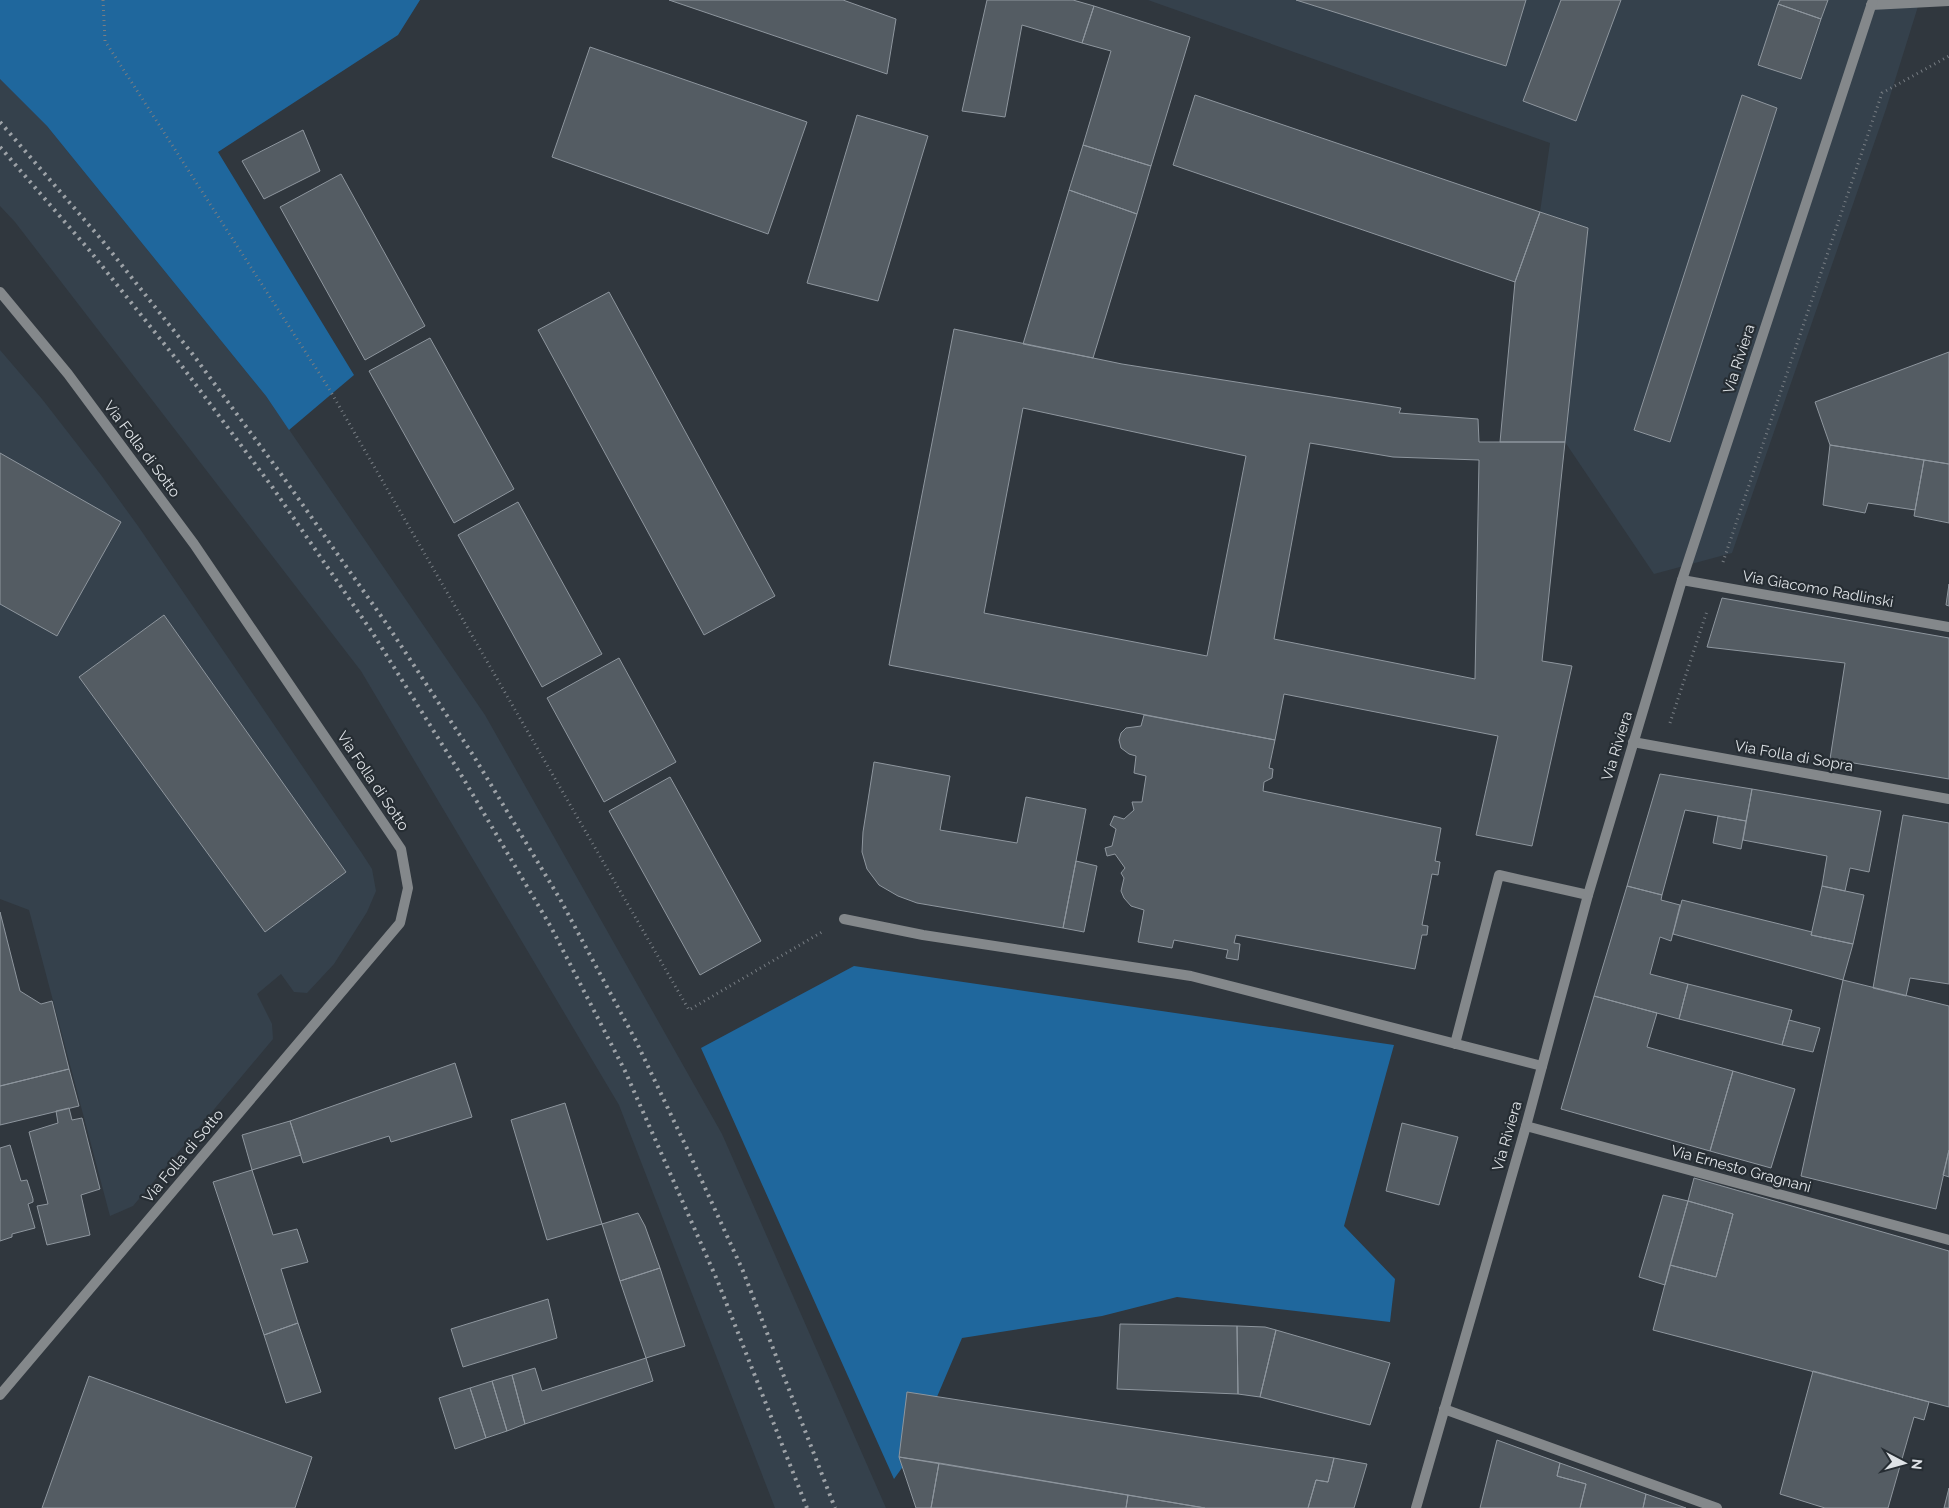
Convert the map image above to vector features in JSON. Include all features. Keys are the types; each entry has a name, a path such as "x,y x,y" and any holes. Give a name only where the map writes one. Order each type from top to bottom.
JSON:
{"street":[{"path":"1872,3 1949,1"},
{"name":"Via Riviera","path":"1416,1508 1526,1126 1588,895 1682,580 1872,3"},
{"name":"Via Folla di Sotto","path":"0,292 68,374 194,544 401,849 408,888 400,923 0,1395"},
{"name":"Via Giacomo Radlinski","path":"1682,580 1949,627"},
{"name":"Via Folla di Sopra","path":"1634,742 1949,799"},
{"path":"1455,1044 1499,875 1588,895"},
{"path":"844,919 923,935 1191,976 1542,1066"},
{"name":"Via Ernesto Gragnani","path":"1526,1126 1949,1240"},
{"path":"1444,1409 1717,1508"}],"path":[{"path":"103,0 105,41 328,387 689,1010 844,919"},
{"path":"1634,742 1671,723 1715,586 1882,92 1949,56"}],"shaded area":[{"path":"0,0 420,0 398,35 218,152 354,375 289,430 266,396 47,126 0,79"},
{"path":"1148,0 1920,0 1886,109 1732,553 1654,574 1565,442 1588,228 1540,212 1550,143"},
{"path":"0,79 47,126 266,396 485,715 722,1134 886,1508 775,1508 619,1105 361,671 15,222 0,206"},
{"path":"0,350 42,399 138,526 361,852 372,869 376,891 367,912 334,964 307,993 294,992 281,974 257,994 272,1024 273,1039 133,1206 110,1216 29,910 0,899"},
{"path":"854,966 1394,1045 1344,1226 1395,1279 1390,1322 1177,1297 1102,1316 962,1338 914,1451 894,1479 701,1048"}],"building":[{"path":"669,0 843,0 896,19 887,74"},
{"path":"987,0 1073,0 1094,6 1082,43 1022,25 1005,117 962,111"},
{"path":"1296,0 1526,0 1506,66"},
{"path":"1561,0 1621,0 1576,121 1523,101"},
{"path":"1780,0 1828,0 1821,19 1778,4"},
{"path":"1778,4 1821,19 1801,79 1758,65"},
{"path":"1094,6 1190,37 1151,166 1083,145 1111,51 1082,43"},
{"path":"590,47 807,122 768,234 552,157"},
{"path":"1195,95 1540,212 1515,282 1173,165"},
{"path":"1742,95 1777,108 1670,442 1634,430"},
{"path":"857,115 928,136 878,301 807,283"},
{"path":"303,130 320,171 264,199 242,161"},
{"path":"1083,145 1151,166 1137,214 1069,190"},
{"path":"341,174 425,326 365,360 280,207"},
{"path":"1069,190 1137,214 1093,358 1023,344"},
{"path":"1540,212 1588,228 1565,442 1500,442 1515,282"},
{"path":"609,292 775,596 704,635 538,330"},
{"path":"954,329 1122,364 1401,408 1399,413 1478,419 1479,442 1565,442 1542,661 1572,666 1532,846 1476,835 1498,736 1284,694 1275,740 889,665","holes":["1023,408 1246,456 1207,656 984,613","1310,443 1393,457 1479,460 1475,679 1274,639"]},
{"path":"430,338 514,489 454,523 369,371"},
{"path":"1949,352 1949,464 1830,445 1815,402"},
{"path":"1830,445 1924,460 1915,510 1868,503 1865,513 1823,505"},
{"path":"0,453 121,522 57,636 0,604"},
{"path":"1924,460 1949,464 1949,523 1914,516"},
{"path":"518,502 602,654 542,687 458,535"},
{"path":"1949,584 1949,606 1946,605"},
{"path":"1722,598 1949,638 1949,779 1830,759 1845,663 1707,647"},
{"path":"164,615 346,872 265,932 79,677"},
{"path":"619,658 676,762 604,802 547,698"},
{"path":"1144,715 1275,740 1269,768 1273,769 1272,778 1264,782 1263,791 1441,828 1435,861 1440,862 1438,875 1432,874 1422,925 1428,926 1427,935 1422,935 1415,969 1236,935 1234,943 1240,944 1238,960 1226,958 1228,950 1174,940 1172,948 1138,942 1144,910 1131,906 1124,898 1121,891 1124,878 1121,873 1125,868 1115,854 1107,856 1105,848 1112,846 1116,829 1110,825 1114,816 1124,819 1134,810 1132,802 1142,802 1146,776 1134,773 1136,756 1129,754 1121,748 1119,740 1121,733 1126,728 1141,726"},
{"path":"874,762 950,776 940,830 1017,843 1026,797 1086,809 1063,928 917,903 898,896 879,885 867,869 862,852 863,832"},
{"path":"1660,774 1752,789 1746,821 1685,810 1662,895 1627,886"},
{"path":"670,777 761,941 700,975 609,811"},
{"path":"1752,789 1881,811 1869,872 1850,868 1845,891 1822,886 1827,856 1743,840"},
{"path":"1903,815 1949,823 1949,984 1910,978 1906,996 1873,988"},
{"path":"1718,816 1746,821 1741,849 1713,843"},
{"path":"1076,861 1097,866 1084,932 1063,928"},
{"path":"1627,886 1662,895 1661,900 1680,905 1671,941 1660,937 1650,974 1688,984 1679,1019 1594,996"},
{"path":"1822,886 1864,895 1853,944 1811,935"},
{"path":"1682,900 1812,932 1811,935 1853,944 1843,980 1673,934"},
{"path":"0,912 20,991 41,1004 52,1001 69,1069 0,1086"},
{"path":"1843,980 1949,1006 1949,1150 1936,1209 1801,1176"},
{"path":"1688,984 1792,1010 1782,1045 1679,1019"},
{"path":"1594,996 1657,1013 1647,1047 1733,1071 1710,1151 1561,1109"},
{"path":"1789,1020 1820,1028 1813,1052 1782,1045"},
{"path":"455,1063 472,1117 391,1142 389,1136 303,1163 290,1121"},
{"path":"69,1069 79,1106 0,1125 0,1086"},
{"path":"1733,1071 1795,1089 1771,1168 1710,1151"},
{"path":"565,1103 602,1224 547,1240 511,1120"},
{"path":"69,1108 72,1120 82,1118 100,1189 81,1195 90,1235 47,1245 37,1206 48,1204 29,1132 58,1123 56,1111"},
{"path":"290,1121 301,1155 252,1170 242,1135"},
{"path":"1402,1123 1458,1137 1439,1205 1386,1191"},
{"path":"10,1145 21,1181 27,1180 33,1199 33,1202 28,1204 35,1228 12,1234 12,1237 0,1241 0,1148"},
{"path":"1949,1150 1949,1177 1943,1175"},
{"path":"252,1170 273,1235 297,1229 308,1262 281,1269 298,1323 264,1335 213,1182"},
{"path":"1694,1178 1949,1251 1949,1407 1653,1330 1670,1265 1716,1277 1733,1214 1688,1201"},
{"path":"1663,1195 1688,1201 1665,1285 1639,1277"},
{"path":"1688,1201 1733,1214 1716,1277 1670,1265"},
{"path":"638,1213 645,1226 660,1268 620,1281 602,1224"},
{"path":"660,1268 685,1346 646,1358 620,1281"},
{"path":"548,1299 557,1338 463,1367 451,1329"},
{"path":"298,1323 321,1392 286,1403 264,1335"},
{"path":"1120,1324 1237,1326 1238,1394 1117,1389"},
{"path":"1237,1326 1265,1327 1276,1330 1260,1397 1238,1394"},
{"path":"1276,1330 1390,1363 1370,1425 1260,1397"},
{"path":"646,1358 653,1381 525,1424 512,1375 535,1368 542,1391"},
{"path":"1813,1371 1929,1402 1924,1420 1914,1417 1888,1508 1825,1508 1780,1494"},
{"path":"512,1375 525,1424 507,1431 492,1381"},
{"path":"89,1376 312,1457 295,1508 42,1508"},
{"path":"492,1381 507,1431 486,1438 470,1388"},
{"path":"470,1388 486,1438 455,1449 439,1398"},
{"path":"907,1392 1334,1458 1328,1482 1316,1480 1308,1508 1205,1508 899,1457"},
{"path":"1497,1440 1560,1463 1557,1476 1586,1484 1580,1508 1480,1508"},
{"path":"899,1457 939,1463 931,1508 916,1508"},
{"path":"1334,1458 1367,1464 1354,1508 1308,1508 1316,1480 1328,1482"},
{"path":"939,1463 1128,1495 1126,1508 931,1508"},
{"path":"1560,1463 1646,1494 1643,1508 1580,1508 1586,1484 1557,1476"},
{"path":"1949,1488 1949,1508 1944,1508"},
{"path":"1646,1494 1686,1508 1643,1508"},
{"path":"1128,1495 1205,1508 1126,1508"}],"railway":[{"path":"0,122 101,239 194,356 281,474 386,623 473,755 560,899 636,1041 743,1271 835,1508"},
{"path":"0,147 90,251 181,365 273,488 372,632 463,778 551,927 625,1071 718,1282 807,1508"}]}
